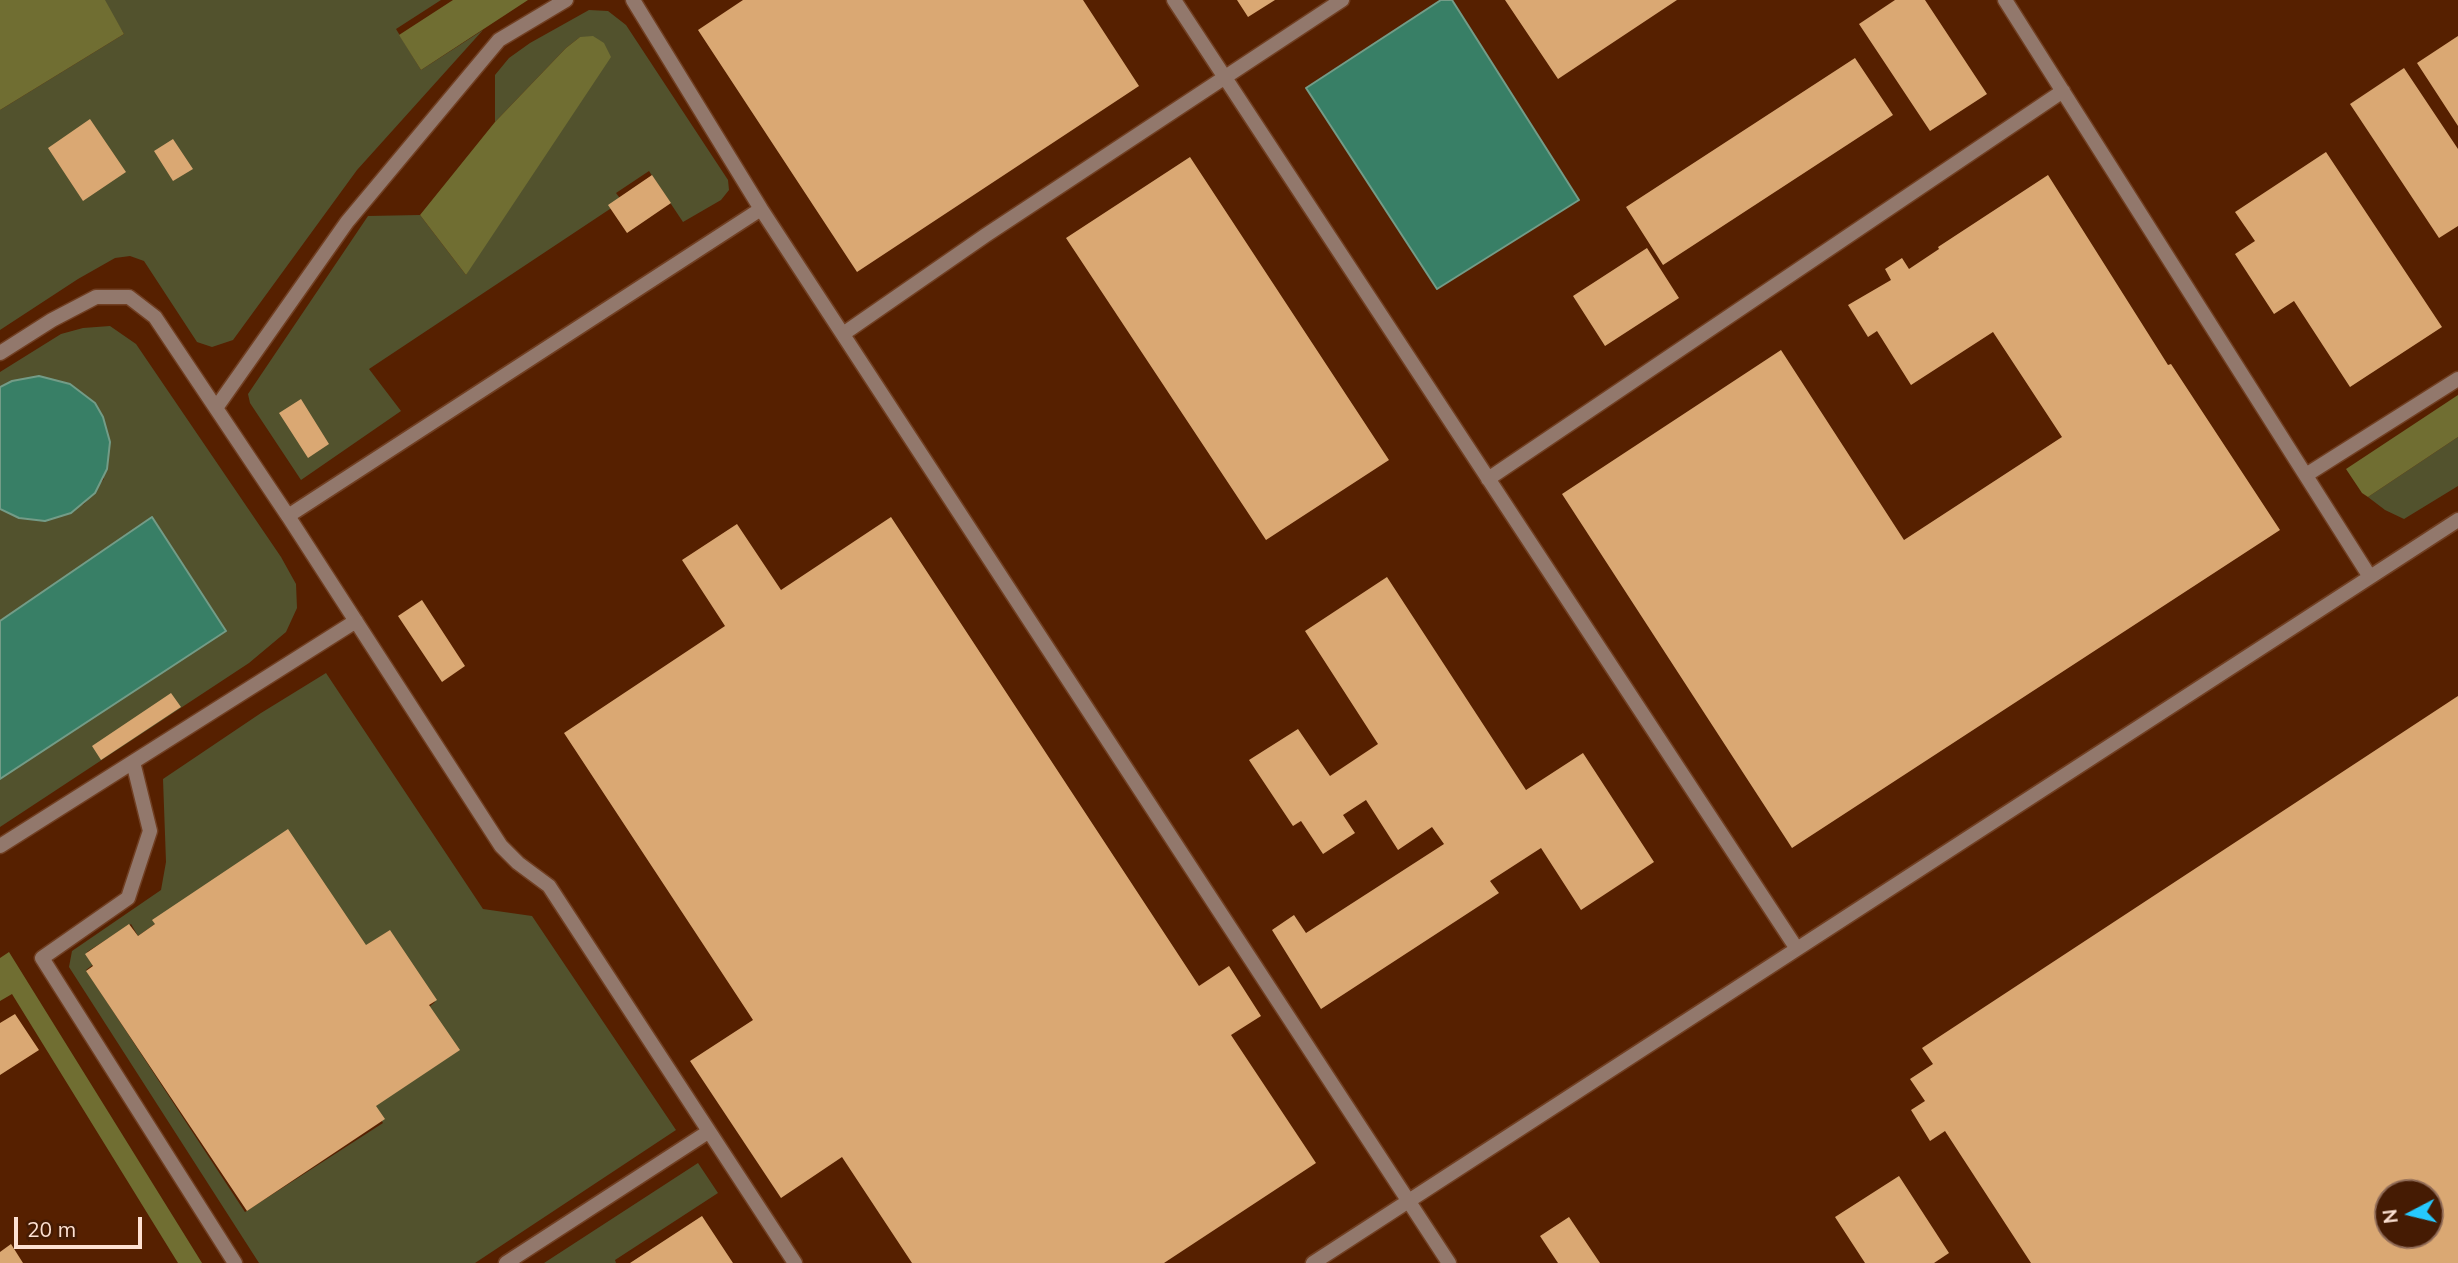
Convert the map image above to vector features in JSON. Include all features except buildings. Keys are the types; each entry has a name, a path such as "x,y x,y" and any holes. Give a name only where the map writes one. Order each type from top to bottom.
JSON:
{"lane":[{"path":"216,408 347,222 499,40 566,0"},
{"path":"633,0 761,209 1449,1263"},
{"path":"1174,0 1797,949"},
{"path":"843,334 986,234 1342,0"},
{"path":"2005,0 2370,577"},
{"path":"1488,479 2063,92"},
{"path":"288,516 761,209"},
{"path":"0,352 96,297 129,297 155,317 288,516 501,846 518,863 549,886 795,1263"},
{"path":"2306,475 2458,379"},
{"path":"1313,1263 2458,520"},
{"path":"0,846 356,621"},
{"path":"133,762 150,831 128,898 42,958 235,1263"},
{"path":"506,1263 708,1132"}],"shaded area":[{"path":"0,0 105,0 124,34 0,110"},
{"path":"103,0 441,0 396,29 421,70 483,30 357,170 233,340 212,347 197,342 144,261 130,256 115,258 78,279 0,330 0,110 124,34"},
{"path":"453,0 528,0 421,70 399,35"},
{"path":"1441,0 1452,0 1579,200 1437,289 1306,88"},
{"path":"589,10 608,11 626,25 728,180 729,190 721,200 683,222 649,171 616,193 622,201 369,369 401,411 301,480 250,403 248,394 368,216 420,215 466,275 580,37 566,48 495,122 495,75 509,58 530,43"},
{"path":"593,36 604,43 611,57 466,275 420,215 495,122 566,48 580,37"},
{"path":"110,326 136,344 281,557 296,584 297,608 286,632 249,663 0,827 0,779 225,631 152,517 0,621 0,509 19,518 45,521 84,504 104,479 70,384 39,376 12,381 0,387 0,372 61,334 83,328"},
{"path":"39,376 70,384 95,403 103,417 110,442 107,469 95,493 71,513 45,521 19,518 0,509 0,387 12,381"},
{"path":"2458,395 2458,437 2368,497 2362,493 2346,469"},
{"path":"2458,437 2458,486 2404,519 2385,510 2368,497"},
{"path":"152,517 226,631 0,779 0,621"},
{"path":"326,673 483,909 532,916 676,1130 475,1263 259,1263 69,967 72,951 161,890 166,862 163,779","holes":["131,924 138,936 155,924 364,947 389,931 435,1002 429,1007 373,1106 383,1123 245,1212 86,970 94,964 87,952"]},
{"path":"9,952 202,1263 178,1263 12,994 0,1001 0,958"},
{"path":"698,1163 718,1193 615,1260 616,1263 544,1263"}]}
